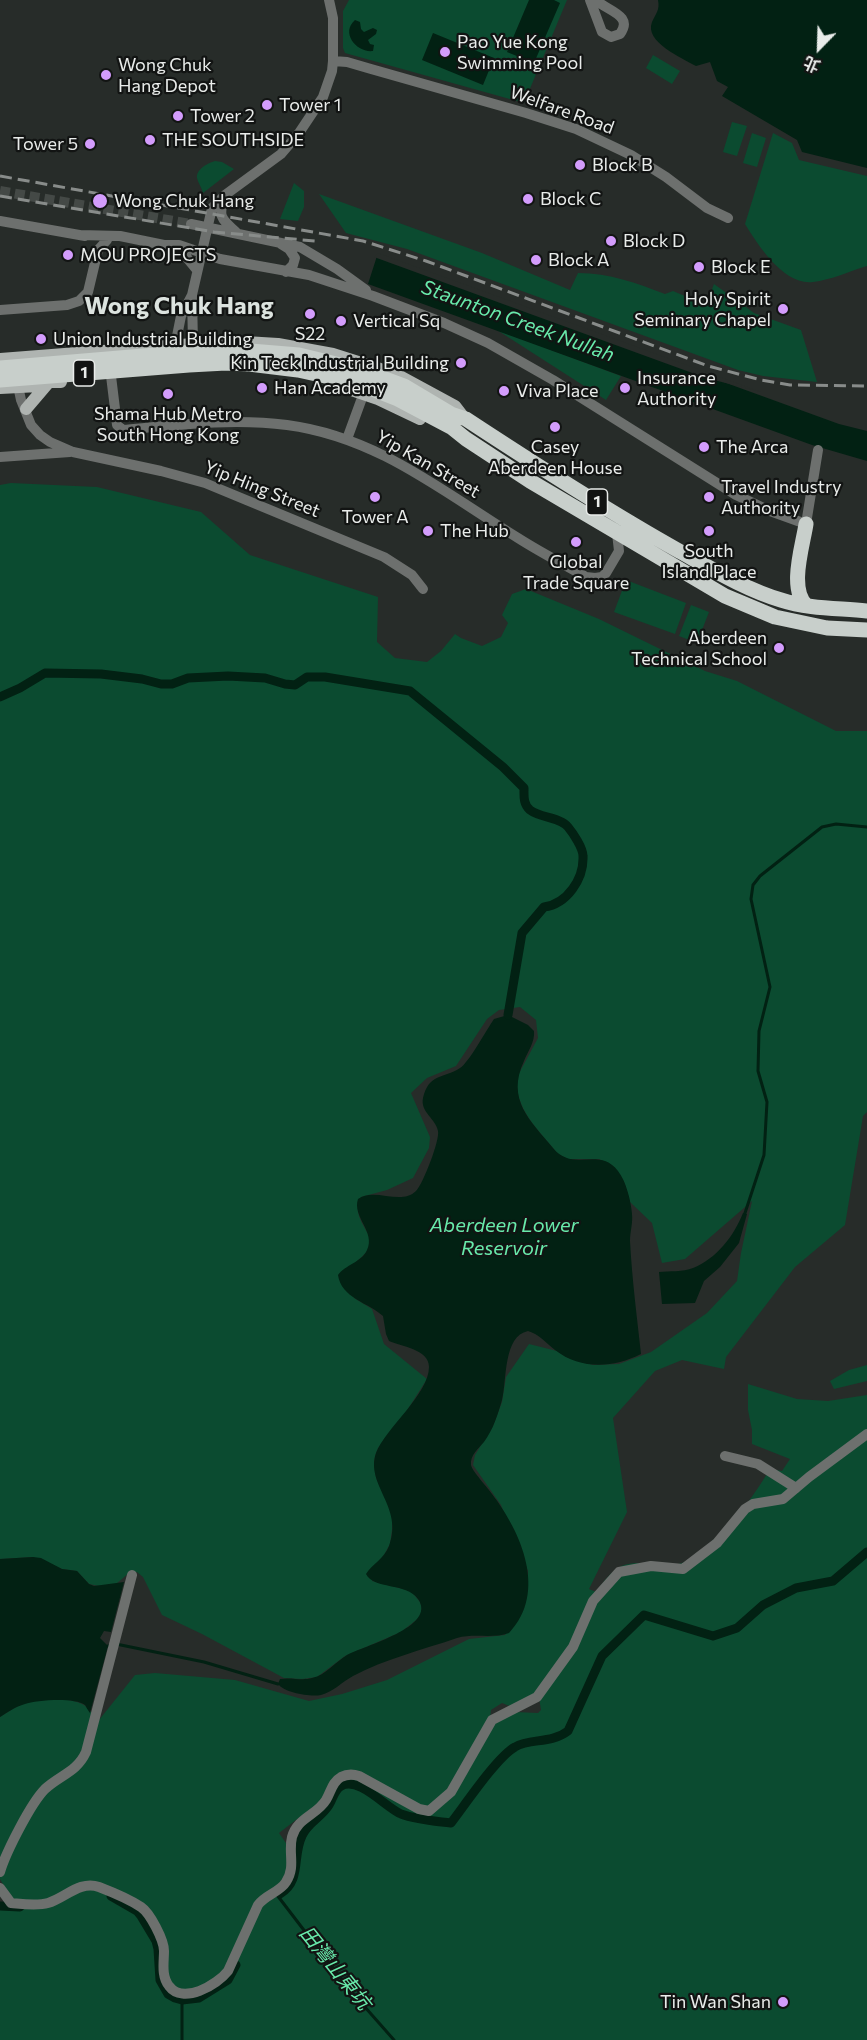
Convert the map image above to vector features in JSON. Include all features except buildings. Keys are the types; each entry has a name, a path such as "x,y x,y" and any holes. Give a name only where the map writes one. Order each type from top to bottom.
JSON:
{"highway":[{"name":"1","path":"0,368 226,349 299,355 398,399 451,427 466,439 617,534 725,596 775,617 827,628 867,630"},
{"name":"1","path":"0,380 226,363 298,370 360,384 404,386 451,414 466,419 638,528 761,594 807,606 865,610"},
{"path":"806,524 797,581 800,599 807,606"},
{"path":"761,594 783,590 797,581"}],"main road":[{"path":"0,359 193,344 269,343 313,349 352,358 414,382 455,406 466,419"},
{"path":"47,356 41,373 50,382"},
{"path":"21,358 23,386"},
{"path":"0,388 39,386 50,382 187,369 248,366 324,381 371,396 447,433 466,439"},
{"path":"26,409 50,382"}],"street":[{"path":"187,369 193,344 192,296 212,208 225,195 278,158 290,145 322,97 332,71 333,61 333,18 329,0"},
{"path":"590,0 602,32 610,37 620,34 625,26 623,19 596,0"},
{"name":"Welfare Road","path":"333,61 358,65 572,128 638,159 707,208 728,218"},
{"path":"225,195 220,212 221,218 236,233"},
{"path":"0,221 107,240 141,242"},
{"path":"191,224 300,247 373,296"},
{"path":"80,235 126,237 141,242 183,245 220,259 318,278 444,323 488,343 553,380 736,495 770,512 806,524 818,450"},
{"path":"0,310 67,305 79,301 88,292 100,246 107,240"},
{"path":"276,241 289,249 295,258 293,265 286,272"},
{"path":"164,245 183,253 197,270"},
{"path":"318,278 322,269 322,260"},
{"path":"175,346 181,316 192,296"},
{"name":"Yip Kan Street","path":"111,376 117,425 123,429 219,422 259,423 289,426 347,440 418,472 519,539 586,577 602,577 606,573 619,551 617,534"},
{"path":"347,440 360,384"},
{"path":"23,386 28,399 26,409 31,425 40,435 73,452"},
{"path":"0,457 73,452"},
{"name":"Yip Hing Street","path":"73,452 205,483 384,557 412,575 423,588"},
{"path":"0,1888 6,1901 32,1904 48,1903 87,1885 100,1888 141,1908 146,1912 164,1942 164,1973 167,1983 173,1991 184,1995 195,1993 228,1971 258,1905 266,1897 283,1887 288,1879 293,1863 291,1843 294,1831 303,1820 324,1803 333,1785 340,1778 350,1774 359,1776 419,1809 429,1811 451,1792 492,1720 537,1697 573,1647 593,1601 619,1572 651,1566 683,1569 717,1543 745,1509 753,1504 783,1499 867,1434"},
{"path":"725,1456 758,1464 796,1488"},
{"path":"0,1872 7,1851 39,1796 78,1766 86,1752 132,1575"}],"green space":[{"name":"Pao Yue Kong Swimming Pool","path":"349,0 567,0 524,103 345,53 343,11"},
{"path":"653,55 680,71 672,84 646,68"},
{"path":"732,122 747,126 737,156 723,152"},
{"path":"752,133 766,138 757,167 743,163"},
{"path":"773,133 792,143 799,160 867,176 867,266 827,279 802,282 782,271 757,242 745,224"},
{"path":"215,161 234,169 203,193 198,180 198,172"},
{"path":"294,183 304,191 304,207 298,221 280,219"},
{"path":"319,194 482,253 570,290 578,273 590,273 623,279 665,294 673,291 706,305 714,284 754,313 801,330 817,382 763,376 738,370 407,249 346,233"},
{"path":"497,330 621,376 606,400"},
{"path":"11,483 97,487 201,512 250,555 378,597 377,642 395,658 427,662 441,651 455,634 482,646 501,637 508,623 502,615 512,594 526,589 599,619 705,671 737,681 836,731 867,731 867,1112 863,1116 845,1225 795,1267 726,1357 724,1369 682,1360 655,1371 613,1418 627,1512 589,1589 596,1592 610,1575 629,1564 673,1565 687,1561 731,1523 770,1469 782,1471 790,1459 752,1444 748,1384 797,1399 828,1401 867,1395 867,2040 0,2040 0,1909 11,1909 13,1901 0,1879 0,1717 25,1703 61,1700 82,1704 99,1720 135,1675 155,1673 235,1680 309,1701 342,1694 387,1680 469,1639 505,1635 523,1611 528,1586 528,1571 501,1505 473,1465 475,1455 493,1426 502,1402 506,1377 529,1344 557,1351 566,1357 593,1365 619,1364 651,1352 707,1313 737,1281 752,1201 685,1259 662,1263 652,1223 630,1202 624,1182 613,1166 599,1159 568,1159 558,1154 524,1110 517,1089 517,1077 538,1038 536,1020 520,1007 499,1010 487,1019 456,1066 427,1078 411,1093 430,1137 429,1148 413,1178 387,1190 361,1197 358,1209 370,1242 365,1254 357,1261 354,1298 372,1309 384,1344 427,1379 406,1412 378,1448 374,1463 376,1478 392,1516 392,1530 390,1544 377,1564 372,1581 411,1591 420,1602 422,1608 420,1617 401,1632 345,1656 317,1677 284,1678 162,1615 143,1577 137,1572 129,1573 116,1584 99,1586 89,1584 77,1571 62,1569 33,1557 0,1559 0,485","holes":["539,1697 541,1710 538,1713 515,1712 490,1719 491,1710 502,1703 512,1707","301,1816 311,1827 303,1837 300,1850 290,1849 279,1833"]},
{"path":"626,580 686,603 675,634 614,612"},
{"path":"691,605 709,612 697,643 679,636"},
{"path":"867,1365 867,1381 834,1389 830,1381 849,1370"}],"water":[{"path":"529,0 554,0 560,3 534,63 507,52"},
{"path":"658,0 867,0 867,168 802,152 797,140 722,96 728,87 717,81 710,62 696,66 674,54 659,43 654,36 651,29 658,9"},
{"path":"355,20 360,22 364,32 373,28 377,30 376,34 368,40 374,45 373,51 361,49 352,41 349,31"},
{"path":"433,33 494,58 483,85 422,60"},
{"name":"Staunton Creek Nullah","path":"377,256 839,424 867,431 867,461 812,445 368,284"},
{"name":"Aberdeen Lower Reservoir","path":"508,1015 528,1025 534,1031 532,1043 519,1075 518,1087 519,1098 529,1118 561,1155 577,1160 603,1160 618,1171 626,1186 632,1214 630,1241 641,1354 608,1364 586,1364 565,1356 532,1332 528,1331 520,1335 514,1341 510,1350 502,1400 497,1416 493,1427 471,1461 474,1471 503,1509 526,1562 527,1599 521,1617 509,1633 497,1636 457,1638 404,1655 365,1670 330,1692 321,1695 292,1692 278,1684 280,1679 308,1679 317,1676 347,1655 409,1627 418,1618 421,1609 418,1599 413,1594 376,1582 366,1574 387,1551 392,1532 389,1508 376,1476 374,1465 376,1453 422,1388 427,1377 428,1361 420,1352 389,1341 383,1316 350,1295 340,1283 338,1275 365,1254 369,1243 367,1231 358,1212 358,1199 372,1195 403,1197 410,1195 416,1191 423,1180 438,1136 437,1127 423,1103 429,1084 460,1068 494,1019"},
{"path":"743,1213 747,1214 739,1243 720,1267 704,1281 695,1303 662,1304 659,1272 689,1269 709,1259 717,1253 735,1230"},
{"path":"41,1558 62,1569 77,1571 89,1584 94,1586 124,1582 111,1632 104,1631 100,1638 108,1646 90,1713 80,1702 55,1700 25,1704 0,1717 0,1559"}],"pier":[{"path":"378,253 761,392 706,378 374,257"}],"waterway":[{"path":"0,697 45,673 101,674 142,679 161,684 172,684 188,678 228,676 265,678 295,685 307,677 325,677 410,691 503,767 524,788 525,803 530,810 560,821 568,827 583,853 581,873 567,896 544,907 522,933 508,1015"},
{"path":"745,1213 764,1155 767,1102 758,1071 759,1031 770,987 751,899 753,885 760,876 822,827 836,824 867,827"},
{"path":"280,1894 287,1889 294,1875 299,1844 304,1831 326,1809 341,1786 356,1785 401,1814 451,1823 508,1752 521,1744 555,1738 568,1731 602,1656 644,1615 713,1636 737,1628 763,1605 796,1588 833,1581 867,1552"},
{"path":"108,1646 116,1644 204,1662 278,1684"},
{"name":"田灣山東坑","path":"277,1895 349,1989 394,2040"},
{"path":"111,1896 137,1911 141,1916 156,1941 160,1980 168,1994 175,1998 182,2000 199,1998 228,1980 236,1965"},
{"path":"0,1906 20,1907"},
{"path":"182,2000 182,2040"}],"tunnel":[{"path":"0,191 191,224"}],"railway":[{"path":"0,176 363,241 426,261 708,366 790,385 867,386"},
{"path":"0,196 214,232 315,241"}],"place":[{"name":"Pao Yue Kong Swimming Pool","path":"445,52"},
{"name":"Wong Chuk Hang Depot","path":"106,75"},
{"name":"Tower 1","path":"267,105"},
{"name":"Tower 2","path":"178,116"},
{"name":"THE SOUTHSIDE","path":"150,140"},
{"name":"Tower 5","path":"90,144"},
{"name":"Block B","path":"580,165"},
{"name":"Block C","path":"528,199"},
{"name":"Wong Chuk Hang","path":"100,201"},
{"name":"Block D","path":"611,241"},
{"name":"MOU PROJECTS","path":"68,255"},
{"name":"Block A","path":"536,260"},
{"name":"Block E","path":"699,267"},
{"name":"Holy Spirit Seminary Chapel","path":"783,309"},
{"name":"S22","path":"310,314"},
{"name":"Vertical Sq","path":"341,321"},
{"name":"Union Industrial Building","path":"41,339"},
{"name":"Kin Teck Industrial Building","path":"461,363"},
{"name":"Han Academy","path":"262,388"},
{"name":"Insurance Authority","path":"625,388"},
{"name":"Viva Place","path":"504,391"},
{"name":"Shama Hub Metro South Hong Kong","path":"168,394"},
{"name":"Casey Aberdeen House","path":"555,427"},
{"name":"The Arca","path":"704,447"},
{"name":"Tower A","path":"375,497"},
{"name":"Travel Industry Authority","path":"709,497"},
{"name":"The Hub","path":"428,531"},
{"name":"South Island Place","path":"709,531"},
{"name":"Global Trade Square","path":"576,542"},
{"name":"Aberdeen Technical School","path":"779,648"},
{"name":"Tin Wan Shan","path":"783,2002"}],"district":[{"name":"Wong Chuk Hang","path":"179,306"}]}
